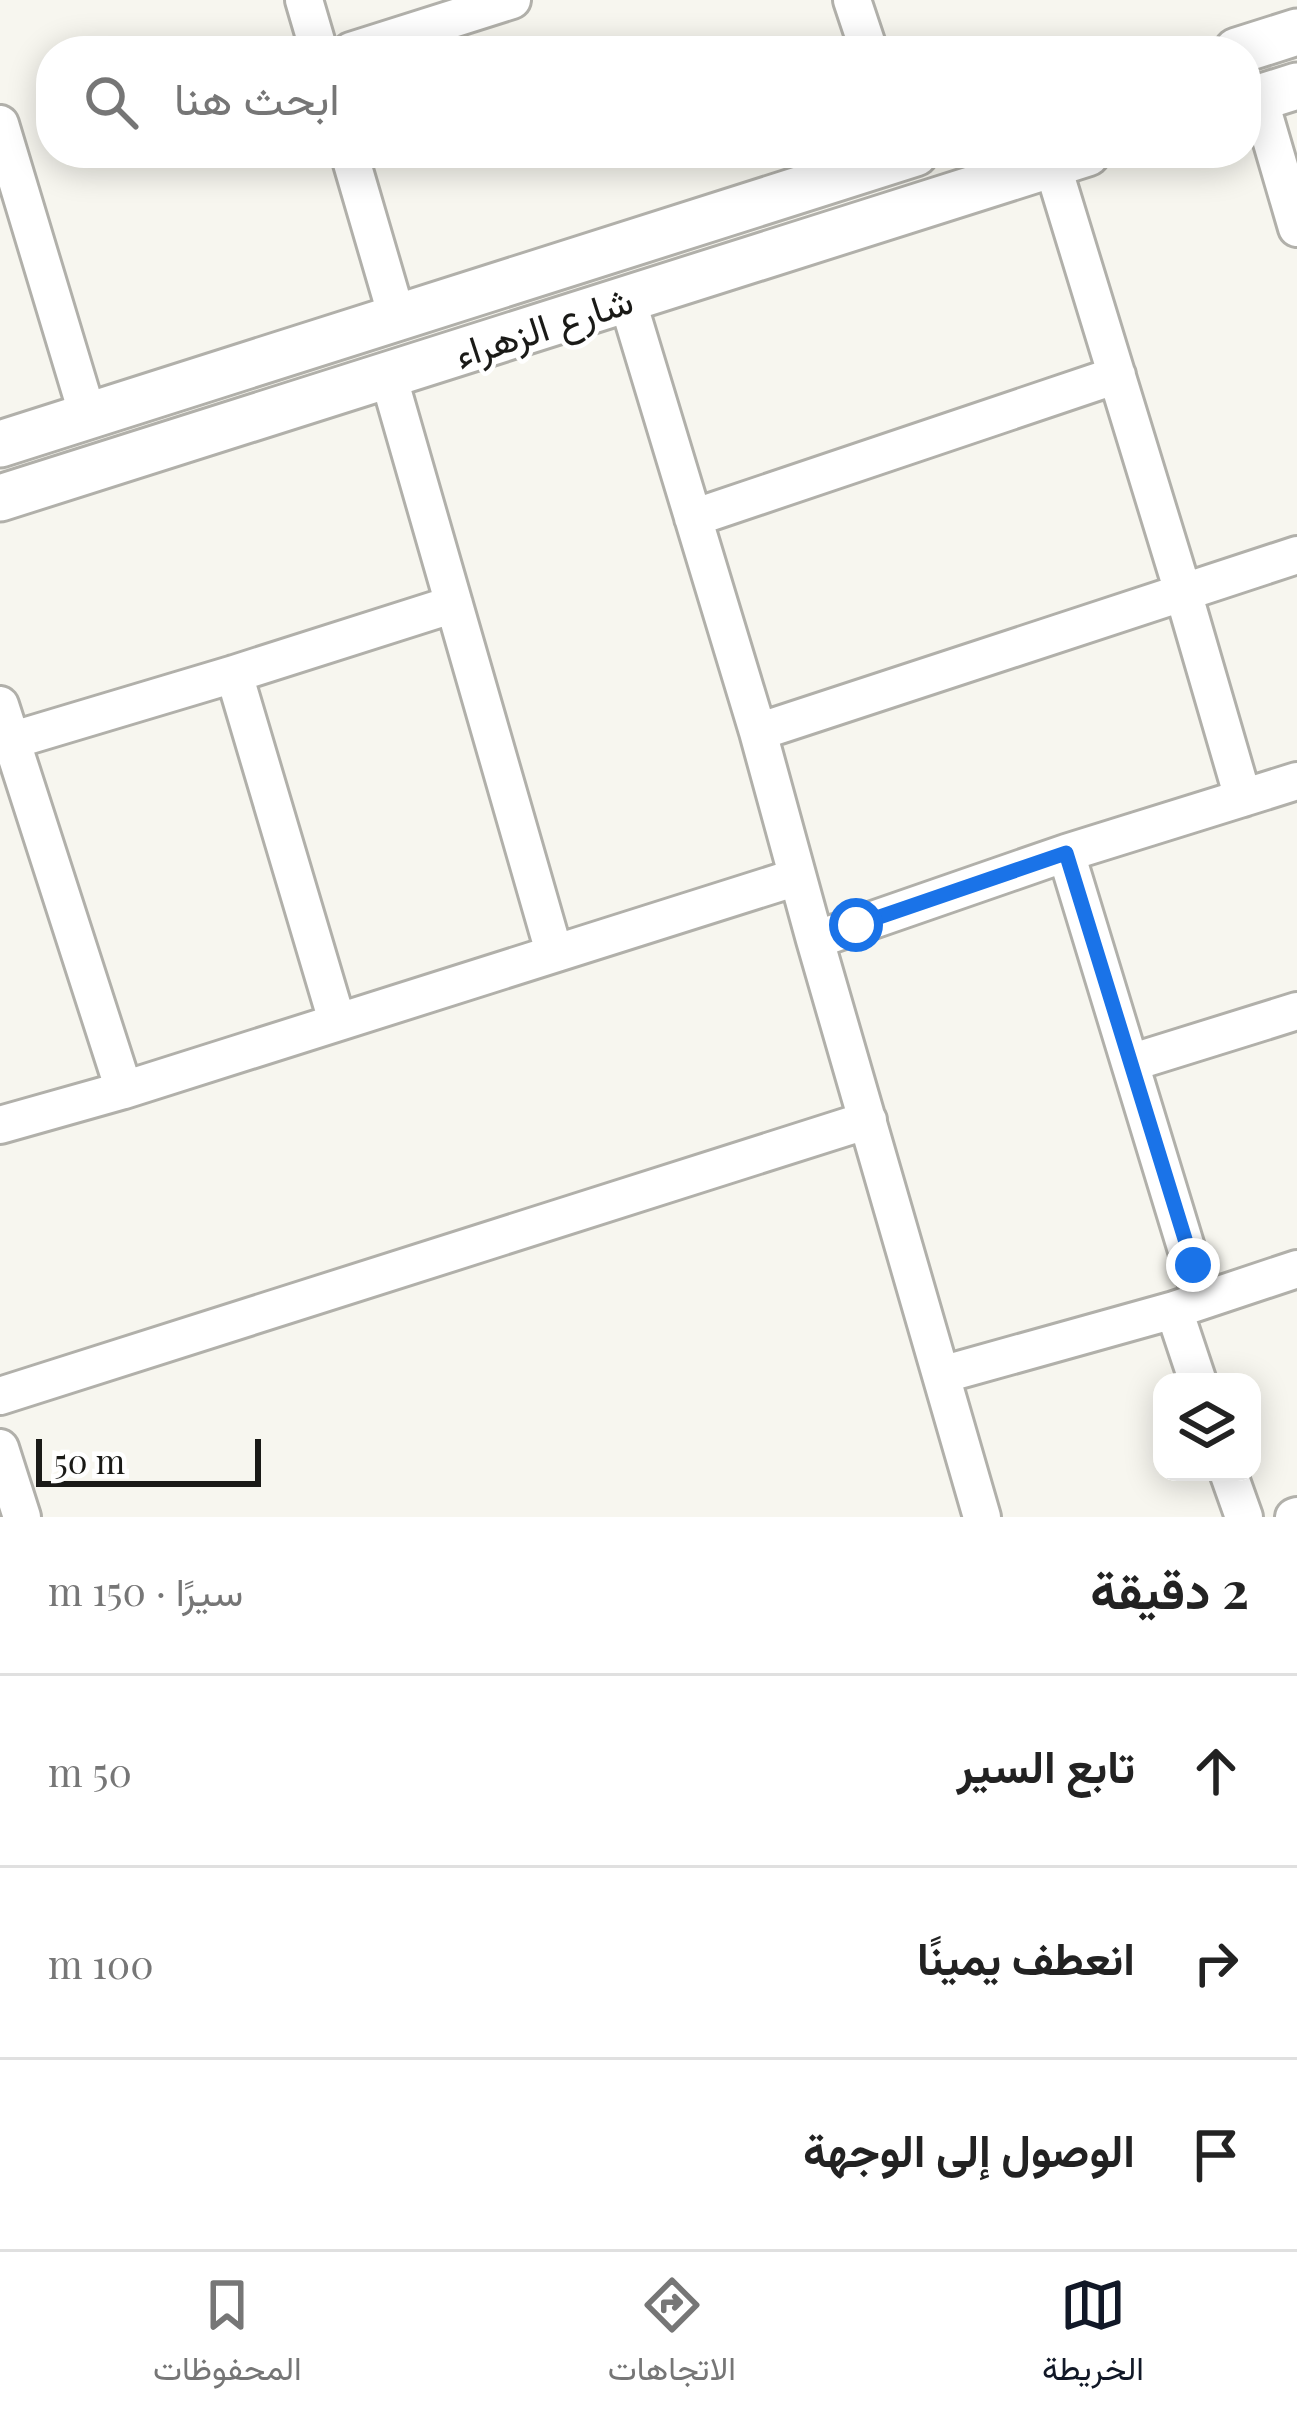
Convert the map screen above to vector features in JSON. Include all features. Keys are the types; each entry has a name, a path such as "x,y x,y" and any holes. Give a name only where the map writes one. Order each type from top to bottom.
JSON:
{"main road":[{"path":"1261,43 1297,32"},
{"name":"شارع الزهراء","path":"0,444 864,168"},
{"name":"شارع الزهراء","path":"0,498 1038,168"},
{"path":"209,377 207,405 226,426"},
{"path":"142,398 158,421 154,449"}],"street":[{"path":"304,0 315,36"},
{"path":"398,36 512,0"},
{"path":"852,0 864,36"},
{"path":"1267,96 1297,228"},
{"path":"0,124 88,416"},
{"path":"353,168 397,317"},
{"path":"1071,168 1117,375 1243,798"},
{"path":"627,299 758,732 982,1517"},
{"path":"388,374 554,952"},
{"path":"693,518 1117,375"},
{"path":"758,732 1297,555"},
{"path":"10,741 454,604"},
{"path":"234,674 337,1021"},
{"path":"0,705 124,1090"},
{"path":"814,940 1066,853 1297,781"},
{"path":"1066,853 1130,1063 1188,1305 1197,1373"},
{"path":"0,1125 797,878"},
{"path":"1130,1063 1297,1011"},
{"path":"0,1396 868,1120"},
{"path":"941,1375 1297,1269"},
{"path":"0,1448 22,1517"},
{"path":"1231,1481 1244,1517"}],"route":[{"path":"856,925 1066,853 1193,1265"}]}
